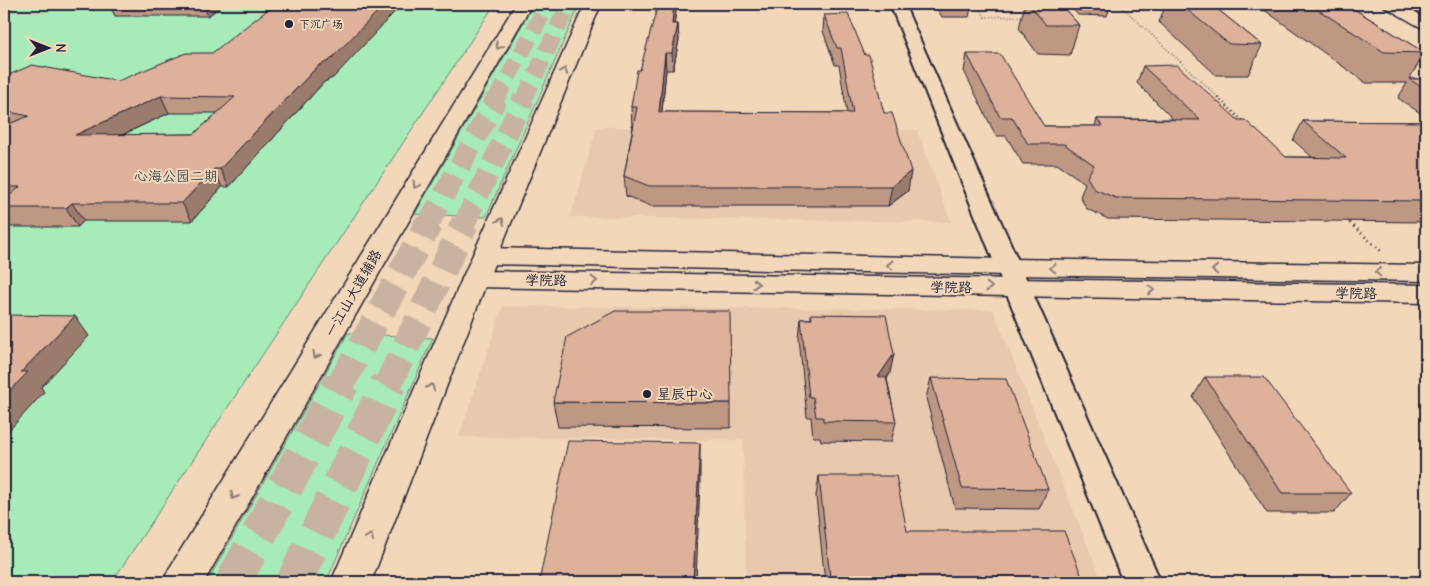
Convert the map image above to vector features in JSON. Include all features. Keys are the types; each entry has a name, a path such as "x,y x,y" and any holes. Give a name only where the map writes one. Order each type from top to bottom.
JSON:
{"main road":[{"name":"一江山大道辅路","path":"183,582 524,4"},
{"path":"351,582 481,267 593,4"},
{"path":"1400,6 1426,13"},
{"path":"1400,6 1426,24"},
{"name":"学院路","path":"481,267 1013,278 1426,294"},
{"name":"学院路","path":"1013,278 1415,273"}],"street":[{"path":"897,4 1142,582"}],"path":[{"path":"976,4 985,16 1032,16"},
{"path":"1119,4 1177,5"},
{"path":"1119,4 1247,125"},
{"path":"1206,5 1244,4 1253,11 1273,11"},
{"path":"1352,11 1400,6"},
{"path":"1340,212 1415,273"}],"shaded area":[{"path":"597,127 917,130 951,222 571,217"},
{"path":"503,306 993,310 1102,582 746,582 743,440 459,437"}],"green space":[{"name":"心海公园二期","path":"4,4 495,4 112,582 4,582"},
{"path":"534,4 580,4 486,217 415,214"},
{"path":"348,333 433,338 326,582 207,582"}],"building":[{"path":"275,4 385,4 329,61 318,66 220,169 214,169 182,203 72,203 66,208 4,208 4,200 20,187 4,187 4,126 29,116 4,111 4,77 32,65 118,81 186,53 212,53","holes":["161,96 235,97 194,134 75,135"]},
{"path":"658,4 674,4 672,24 678,24 672,53 665,53 659,112 853,113 841,48 837,48 824,15 848,14 865,55 869,55 884,113 892,113 911,171 892,186 649,186 624,176 637,107 631,107 637,70 640,70"},
{"path":"1029,4 1060,4 1079,25 1046,25"},
{"path":"1180,4 1211,4 1262,45 1229,44"},
{"path":"1309,4 1346,4 1425,53 1384,52"},
{"path":"967,54 1000,54 1044,126 1102,126 1097,119 1200,120 1143,66 1177,65 1238,120 1245,120 1286,157 1346,158 1303,121 1426,122 1426,201 1116,198 1094,189 1087,177 1094,165 1064,144 1028,144 1012,117 1000,117"},
{"path":"1409,79 1426,79 1426,90"},
{"name":"星辰中心","path":"615,311 730,311 731,403 553,402 567,337"},
{"path":"811,314 886,315 894,354 878,377 886,377 896,422 823,421 823,417 816,417 813,397 809,397 801,319 812,319"},
{"path":"4,315 75,316 21,372 28,372 4,397"},
{"path":"1205,377 1264,377 1351,493 1282,493"},
{"path":"931,378 1006,379 1048,489 962,488"},
{"path":"568,441 700,443 693,582 539,582"},
{"path":"819,476 896,476 907,531 1064,531 1084,582 855,582 854,578 830,578"}],"tunnel":[{"path":"496,99 548,4"},
{"path":"524,99 569,4"},
{"path":"428,224 497,98"},
{"path":"464,224 524,98"},
{"path":"341,384 429,223"},
{"path":"388,384 465,223"},
{"path":"233,582 342,382"},
{"path":"294,582 389,382"}],"place":[{"name":"下沉广场","path":"289,24"},
{"name":"星辰中心","path":"647,394"}]}
